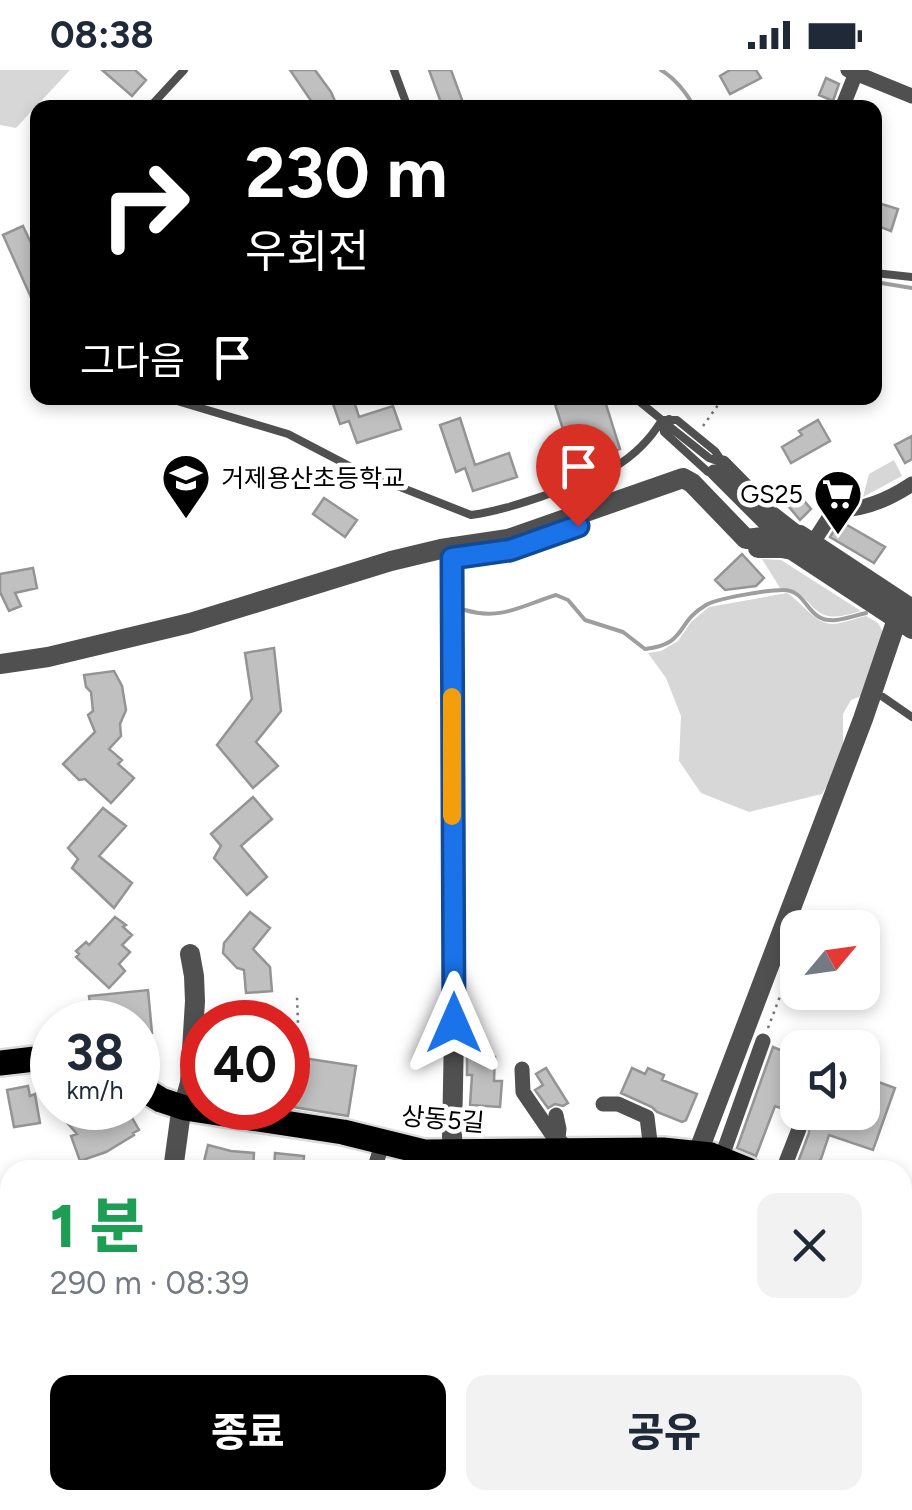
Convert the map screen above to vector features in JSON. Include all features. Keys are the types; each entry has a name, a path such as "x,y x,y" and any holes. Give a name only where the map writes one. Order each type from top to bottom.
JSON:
{"main road":[{"path":"0,1063 30,1060"},
{"path":"0,1076 30,1073"},
{"name":"상동5길","path":"160,1101 177,1112 343,1132 452,1160"},
{"name":"상동5길","path":"160,1106 341,1143 372,1160"},
{"name":"상동5길","path":"468,1160 572,1151 651,1150 698,1160"},
{"name":"상동5길","path":"572,1151 655,1160"}],"street":[{"path":"844,100 852,72 912,96"},
{"path":"718,468 776,535"},
{"path":"718,468 802,543 906,608"},
{"path":"0,664 48,657 190,624 391,561 508,539 683,478 692,483 749,549 802,543 834,510 855,511 912,484"},
{"path":"741,539 750,537 758,528 755,514"},
{"path":"741,539 776,535 802,543"},
{"path":"0,674 48,668 193,632 446,553"},
{"path":"446,553 456,1160"},
{"path":"709,1160 883,697 906,608"},
{"path":"709,1160 862,720 906,608"},
{"path":"165,1160 177,1112 190,1084 195,1001 194,976 186,955"},
{"path":"709,1160 764,1042"},
{"path":"522,1069 523,1092 551,1132 572,1151"},
{"path":"603,1104 618,1104 647,1117 651,1150"},
{"path":"174,1160 177,1112"},
{"path":"556,1115 572,1151"},
{"path":"787,1160 799,1130"}],"lane":[{"path":"156,100 184,70"},
{"path":"394,70 405,100"},
{"path":"882,275 912,277"},
{"path":"191,405 288,434 357,470 471,516 599,476 640,449 666,420"},
{"path":"645,405 666,420 677,420 715,451 718,468 708,472 664,432 666,420"},
{"path":"883,697 912,717"}],"path":[{"path":"702,427 718,405"},
{"path":"764,1042 780,997"}],"shaded area":[{"path":"0,70 70,70 42,100 30,100 30,113 16,128 0,125"},
{"path":"894,460 902,476 863,497 869,474"},
{"path":"762,559 781,560 861,611 836,616 822,614 797,593 780,588"},
{"path":"787,593 821,621 834,624 866,616 878,623 884,634 861,696 851,700 843,714 843,759 822,794 749,812 701,793 679,761 681,716 666,678 648,653 678,641 691,622 709,607"}],"building":[{"path":"102,70 135,70 146,80 132,96"},
{"path":"290,70 315,70 334,100 311,100"},
{"path":"429,70 451,70 462,100 440,100"},
{"path":"730,70 756,70 761,78 730,94 720,76"},
{"path":"826,78 839,84 833,100 819,95"},
{"path":"882,204 898,209 891,231 882,228"},
{"path":"23,226 30,241 30,295 3,235"},
{"path":"333,405 355,405 359,417 393,406 401,429 357,443 349,421 340,424"},
{"path":"555,405 606,405 620,449 574,464"},
{"path":"460,418 475,465 509,453 517,477 473,491 465,468 456,472 440,425"},
{"path":"818,420 830,441 791,463 782,447"},
{"path":"912,436 912,459 905,463 895,445"},
{"path":"800,496 811,509 800,520 789,507"},
{"path":"324,498 357,520 345,537 313,514"},
{"path":"840,521 885,547 874,563 830,537"},
{"path":"742,554 764,578 756,586 725,590 715,580"},
{"path":"33,568 37,588 15,593 21,606 9,611 0,592 0,574"},
{"path":"274,648 281,711 256,742 278,766 253,788 217,745 252,699 245,653"},
{"path":"114,671 122,686 126,710 120,724 121,736 109,749 134,778 111,803 63,764 95,732 88,715 93,711 91,692 84,675"},
{"path":"253,797 272,819 241,846 267,877 247,895 214,858 221,846 211,834"},
{"path":"103,808 126,826 99,856 132,883 114,908 72,868 78,859 68,848"},
{"path":"250,912 270,928 253,949 270,967 272,991 246,993 244,970 223,953 224,943"},
{"path":"115,917 132,935 122,945 130,952 119,964 125,971 109,988 76,957 76,951 86,942 89,945"},
{"path":"148,990 149,1000 89,1000 89,996"},
{"path":"773,1047 780,1050 780,1108 775,1106 756,1156 737,1148"},
{"path":"467,1055 495,1057 494,1081 502,1081 500,1107 470,1105 472,1075 467,1075"},
{"path":"310,1059 356,1066 348,1116 310,1110"},
{"path":"546,1068 568,1103 563,1106 555,1104 548,1108 535,1090 543,1085 536,1074"},
{"path":"632,1068 645,1074 648,1068 664,1075 662,1080 697,1094 686,1120 657,1112 621,1093"},
{"path":"880,1083 895,1088 873,1150 829,1135 820,1160 799,1160 809,1133 880,1130"},
{"path":"28,1086 30,1125 14,1127 7,1090"},
{"path":"73,1130 139,1130 106,1152 83,1160 71,1136 77,1134"},
{"path":"208,1145 254,1153 254,1160 204,1160"},
{"path":"275,1153 304,1156 304,1160 275,1160"}],"waterway":[{"path":"661,70 690,100"},
{"path":"882,283 912,288"},
{"path":"465,610 501,613 556,595 568,600 585,620 623,632 645,649 675,638 706,605 755,593 790,591 824,619 866,613"}],"slow traffic":[{"path":"452,697 452,816"}],"place":[{"name":"거제용산초등학교","path":"186,520"},
{"name":"GS25","path":"838,536"}],"route":[{"path":"454,1023 452,558 510,550 578,526"}]}
